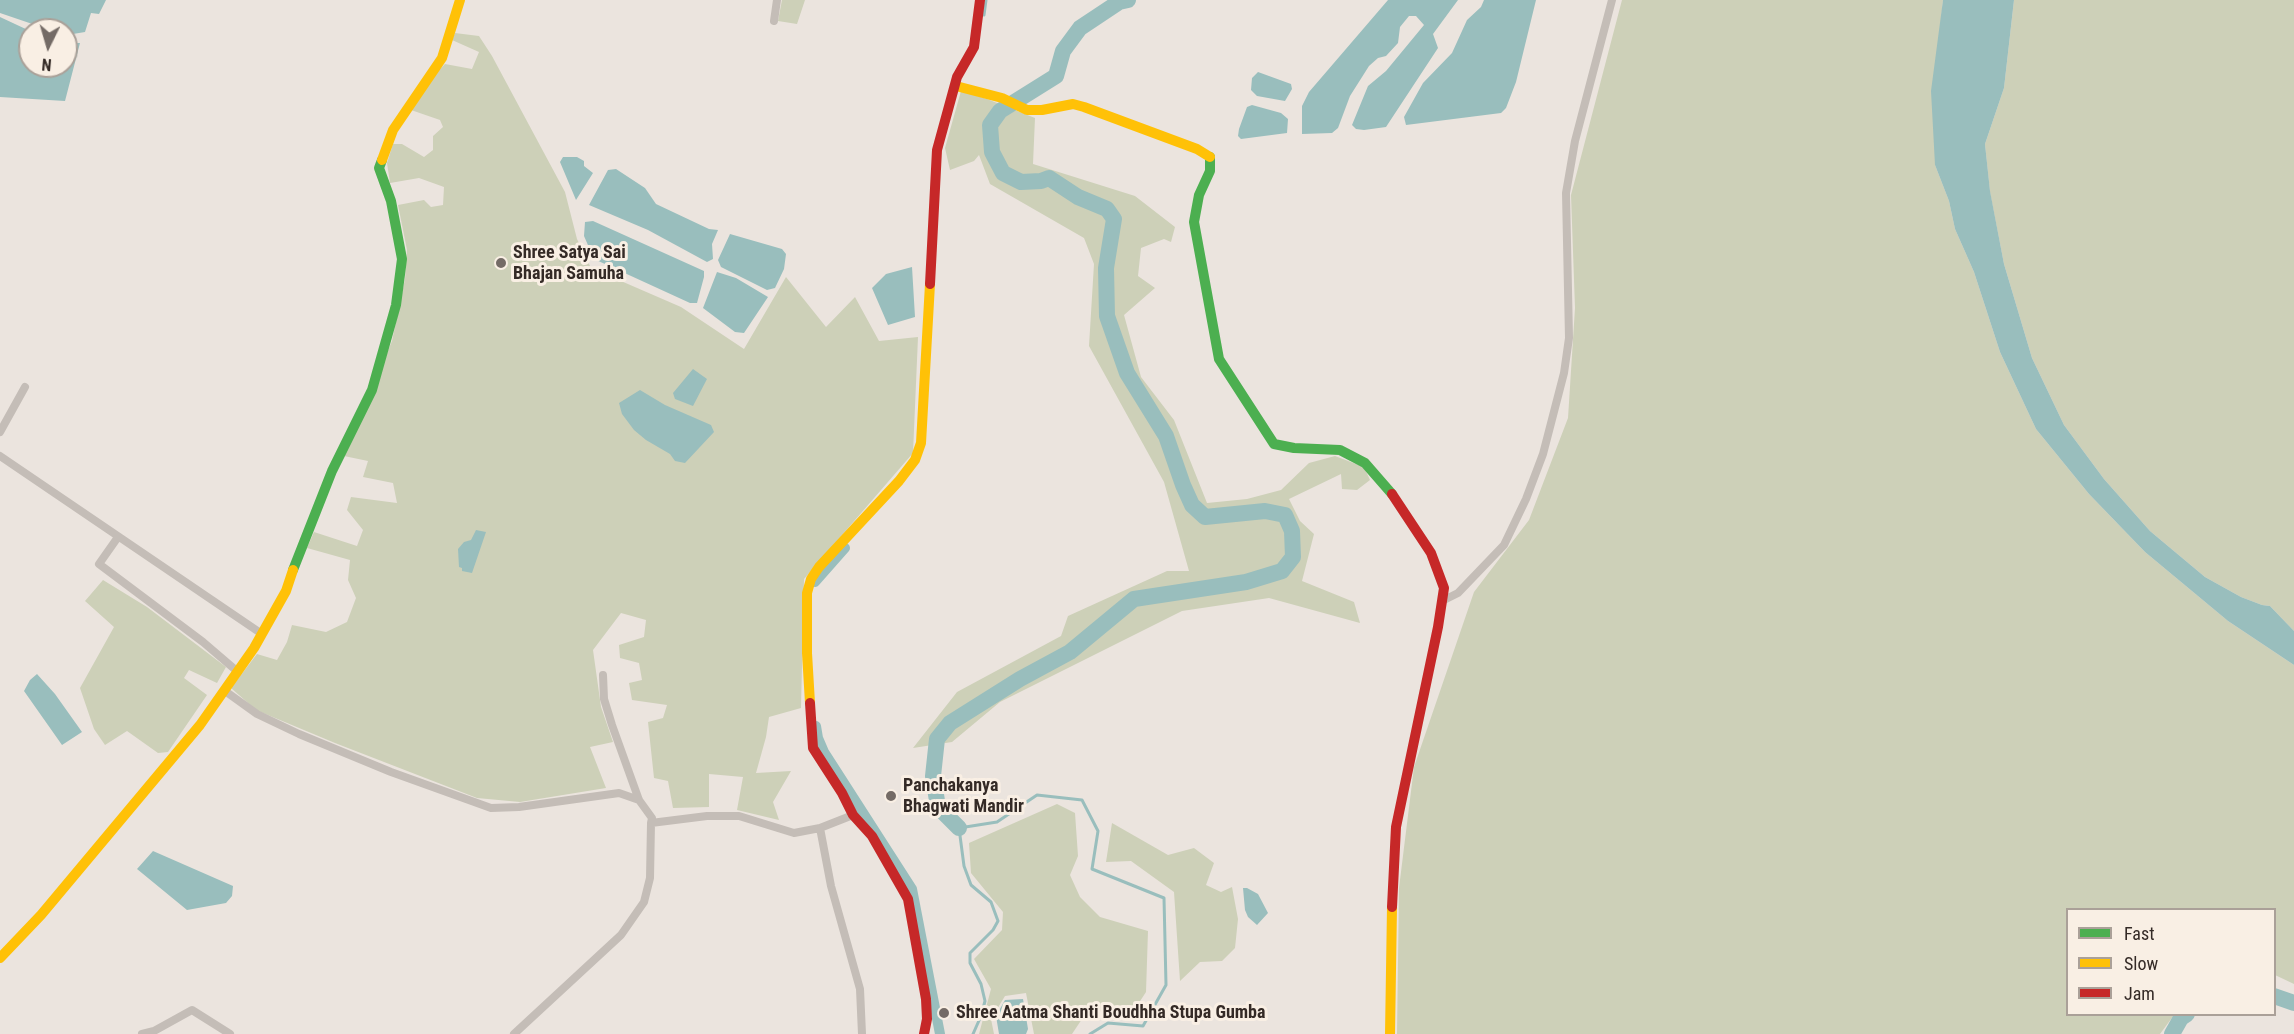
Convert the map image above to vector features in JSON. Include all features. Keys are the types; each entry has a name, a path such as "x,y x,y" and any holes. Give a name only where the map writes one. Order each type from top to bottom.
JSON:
{"street":[{"path":"0,958 48,906 200,725 238,672 286,591 298,554 332,471 372,390 396,305 402,259 391,201 379,168 393,130 442,58 460,0"},
{"path":"774,21 777,0"},
{"path":"924,1034 927,1019 926,999 908,899 872,836 853,815 842,793 813,748 807,653 807,593 811,579 819,567 899,481 915,460 921,443 928,277 937,150 946,110 956,86 957,77 974,47 980,0"},
{"path":"1442,601 1458,593 1504,545 1526,499 1543,454 1564,372 1569,338 1566,194 1575,141 1612,0"},
{"path":"956,86 1002,98 1027,110 1042,110 1073,104 1197,149 1210,157 1210,171 1199,195 1194,222 1219,358 1252,414 1274,444 1294,448 1340,450 1365,463 1397,500 1431,553 1444,588 1396,827 1391,927 1390,1034"},
{"path":"0,432 25,387"},
{"path":"0,456 262,634"},
{"path":"118,537 99,564 203,642 238,672"},
{"path":"514,1034 621,935 644,902 650,878 652,818 639,800 604,699 603,675"},
{"path":"225,691 257,714 299,734 392,772 491,808 519,807 619,793 639,800"},
{"path":"651,822 707,816 739,816 794,833 820,828 853,815"},
{"path":"820,828 831,886 860,989 862,1034"},
{"path":"142,1034 154,1031 192,1010 230,1034"}],"green space":[{"path":"782,0 805,0 797,24 778,21"},
{"path":"1622,0 1943,0 1939,41 1935,165 1949,201 1955,229 1974,272 2000,352 2036,429 2089,494 2145,552 2228,621 2294,665 2294,984 2276,975 2276,908 2066,908 2066,1016 2173,1016 2160,1034 1397,1034 1399,888 1414,767 1474,592 1529,520 1568,418 1575,308 1571,195"},
{"path":"2014,0 2294,0 2294,631 2270,606 2241,597 2205,577 2150,531 2104,479 2064,425 2032,358 2004,264 1990,192 1985,144 2004,88"},
{"path":"455,33 479,36 492,56 565,192 577,239 591,268 681,307 744,349 786,277 826,327 855,297 879,341 918,337 913,453 804,579 801,708 769,717 756,773 791,771 773,802 779,820 737,810 743,777 709,774 709,807 673,808 668,781 654,778 648,722 663,718 667,705 632,700 629,683 642,680 639,663 620,658 619,645 644,637 646,620 621,613 593,650 601,707 613,742 590,747 606,788 520,802 477,798 256,710 231,688 257,654 277,660 287,642 292,625 326,632 347,622 356,598 348,580 350,560 307,548 314,532 357,546 363,530 347,510 351,497 397,503 393,483 363,477 368,461 344,456 392,341 405,279 407,250 398,205 424,200 431,207 443,205 444,187 419,178 390,183 387,163 393,144 402,144 424,157 433,150 433,136 443,127 440,120 411,110 434,75 445,64 472,69 479,52 452,40"},
{"path":"961,91 1035,118 1033,164 1135,196 1175,227 1171,242 1164,239 1141,248 1138,276 1155,288 1124,315 1141,377 1174,420 1207,503 1247,499 1281,490 1309,463 1335,456 1364,467 1370,480 1357,490 1342,489 1341,474 1289,499 1300,521 1314,534 1302,581 1354,602 1360,623 1269,598 1182,611 1000,702 952,742 913,748 957,692 1061,636 1068,616 1167,571 1189,571 1164,482 1089,346 1094,264 1084,238 990,184 979,155 974,161 950,170 945,148"},
{"path":"103,580 147,607 226,667 217,683 189,670 184,678 207,695 168,752 158,753 127,731 105,745 94,729 80,688 114,627 85,601"},
{"path":"1057,804 1075,813 1078,856 1070,875 1080,897 1100,917 1148,931 1146,992 1131,1015 1088,1010 1072,1034 1034,1034 1026,993 1005,996 991,1019 994,1034 979,1034 991,989 974,959 1002,930 1003,912 971,873 969,843"},
{"path":"1112,823 1168,855 1194,848 1214,863 1206,885 1221,892 1232,887 1238,919 1235,948 1222,961 1200,962 1180,981 1174,892 1131,861 1106,862"}],"water":[{"path":"0,0 106,0 99,14 91,13 85,32 78,33 78,18 18,19 0,13"},
{"path":"1388,0 1458,0 1433,34 1438,48 1386,127 1364,130 1356,129 1352,125 1368,86 1386,71 1424,25 1416,16 1409,16 1400,27 1398,43 1386,56 1378,58 1369,66 1350,96 1338,128 1332,133 1302,134 1302,106 1309,92"},
{"path":"1484,0 1536,0 1516,82 1506,108 1501,113 1406,125 1404,117 1423,83 1452,53 1467,20 1481,7"},
{"path":"1943,0 2014,0 2004,88 1985,144 1990,191 2004,264 2032,358 2064,425 2104,479 2150,531 2205,577 2241,597 2270,606 2294,631 2294,665 2228,621 2145,552 2089,494 2036,429 2000,352 1974,272 1955,229 1949,201 1935,165 1931,91"},
{"path":"0,17 18,25 18,78 71,78 65,101 0,97"},
{"path":"1258,72 1291,84 1292,89 1285,101 1257,96 1251,90 1252,78"},
{"path":"1252,105 1281,113 1288,119 1287,133 1241,139 1238,136 1239,129 1247,107"},
{"path":"563,157 577,157 584,161 584,166 593,173 576,200 560,162"},
{"path":"616,169 645,188 656,204 709,229 718,230 712,244 713,259 707,262 648,230 589,205 608,170"},
{"path":"593,221 704,271 697,303 690,303 594,259 584,236 585,222"},
{"path":"730,234 782,249 786,254 784,269 775,288 767,290 721,267 718,260"},
{"path":"912,267 915,317 888,325 872,288 886,274"},
{"path":"717,272 736,278 768,297 744,333 735,332 703,308"},
{"path":"693,369 707,379 693,406 675,399 673,393"},
{"path":"640,390 665,405 711,425 714,432 685,463 675,461 670,454 646,440 634,430 622,414 619,403"},
{"path":"476,530 486,532 472,573 462,571 459,567 458,549 464,542 471,540"},
{"path":"37,674 55,694 82,732 62,745 24,691 30,680"},
{"path":"153,851 233,886 232,896 226,903 187,910 137,869"},
{"path":"1243,888 1258,894 1268,913 1257,925 1248,917 1245,910"},
{"path":"1023,999 1028,1029 1026,1034 999,1034 996,1016 1005,1000"}],"waterway":[{"path":"984,15 986,0"},
{"path":"959,828 938,807 933,776 937,739 950,723 1020,679 1070,652 1134,599 1246,582 1282,571 1293,557 1292,531 1285,515 1265,511 1205,517 1192,505 1166,436 1127,373 1107,316 1106,268 1114,219 1107,209 1078,197 1049,178 1041,181 1021,182 1003,173 992,152 990,125 1000,111 1056,76 1063,51 1080,28 1119,2 1128,0"},
{"path":"815,582 845,548"},
{"path":"816,726 824,752 912,889 940,1034"},
{"path":"973,1034 985,1001 981,984 970,963 970,953 993,930 998,921 991,902 971,885 964,866 959,828 997,822 1037,795 1082,800 1098,831 1092,869 1164,898 1166,985 1143,1026 1108,1023 1090,1034"},
{"path":"2276,997 2294,1003"},
{"path":"2172,1034 2184,1016"}],"traffic: fast":[{"path":"1210,157 1210,171 1199,195 1194,222 1219,359 1274,444 1294,448 1340,450 1365,463 1392,494"},
{"path":"293,570 332,471 372,390 396,305 402,259 391,201 379,168 382,160"}],"traffic: slow":[{"path":"382,160 393,130 442,58 460,0"},
{"path":"956,86 1002,98 1027,110 1042,110 1073,104 1084,107 1197,149 1210,157"},
{"path":"810,703 807,593 811,579 819,567 899,481 915,460 921,443 930,284"},
{"path":"0,958 41,915 200,725 254,648 286,591 293,570"},
{"path":"1390,1034 1392,907"}],"traffic: jam":[{"path":"930,284 937,150 957,77 974,47 980,0"},
{"path":"1392,494 1431,553 1444,588 1396,827 1392,907"},
{"path":"810,703 813,748 842,793 853,815 872,836 908,899 926,999 927,1019 924,1034"}],"place":[{"name":"Shree Satya Sai Bhajan Samuha","path":"501,263"},
{"name":"Panchakanya Bhagwati Mandir","path":"891,796"},
{"name":"Shree Aatma Shanti Boudhha Stupa Gumba","path":"944,1013"}]}
